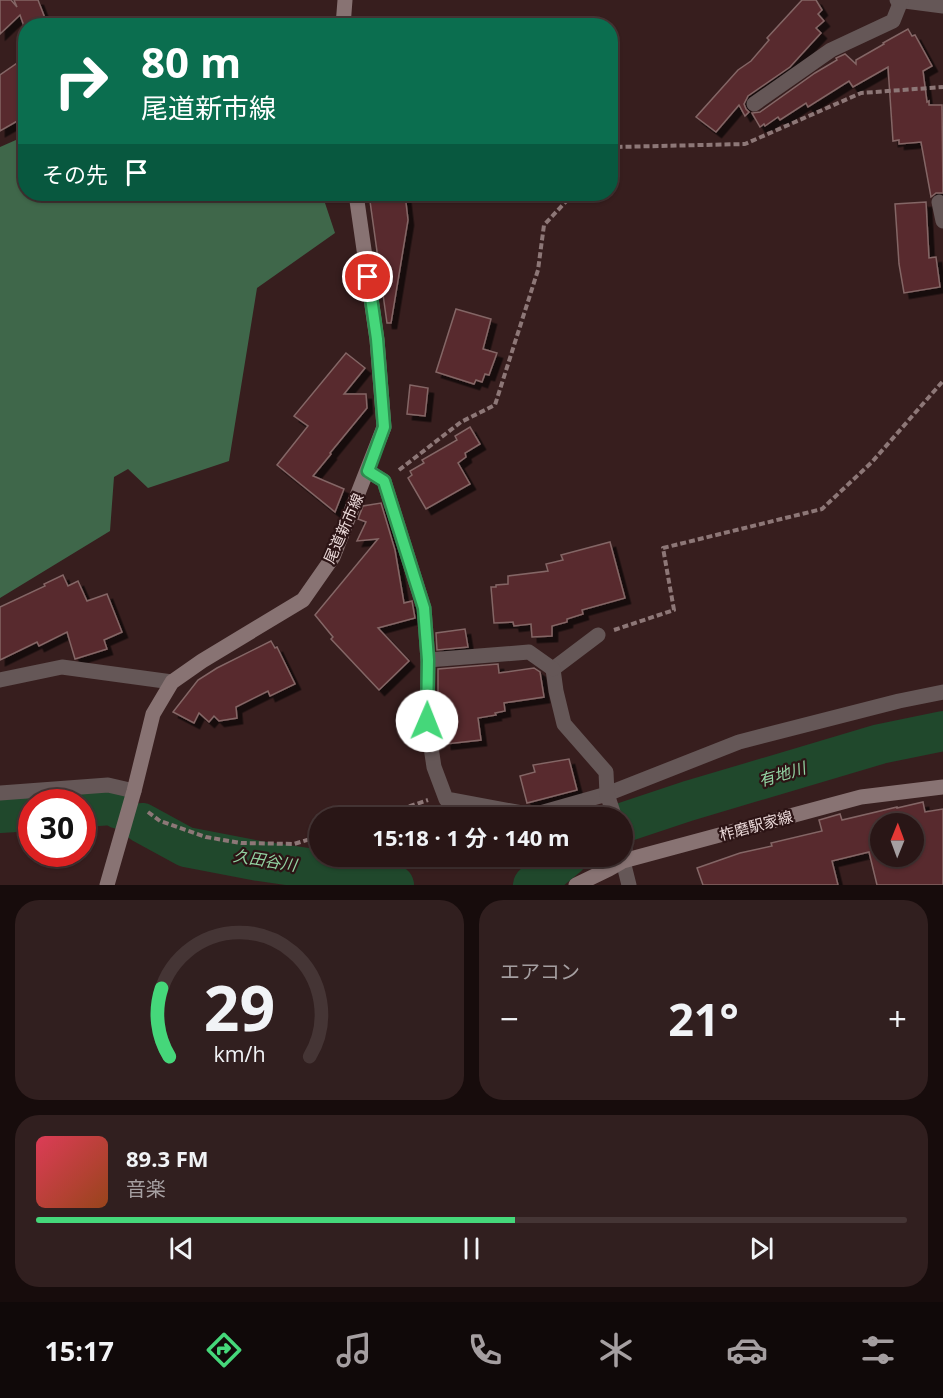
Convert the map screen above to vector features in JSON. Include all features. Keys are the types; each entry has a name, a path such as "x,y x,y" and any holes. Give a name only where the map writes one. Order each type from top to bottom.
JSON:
{"main road":[{"path":"344,18 345,0"},
{"name":"尾道新市線","path":"107,885 153,714 172,682 202,661 303,600 333,557 368,471 384,427 377,339 357,201"},
{"name":"柞磨駅家線","path":"633,848 861,797 943,787"},
{"name":"柞磨駅家線","path":"576,885 610,867"}],"street":[{"path":"754,104 831,50 893,21 899,1 943,6"},
{"path":"939,202 943,221"},
{"path":"368,471 384,481 424,608 428,660 427,721 434,767 446,799 533,814 607,794 739,742 899,700 943,692"},
{"path":"553,669 598,635"},
{"path":"428,660 529,652 553,669 564,724 606,772 607,794 611,807"},
{"path":"0,680 62,668 172,682"},
{"path":"0,793 108,785 134,791"},
{"path":"626,867 629,885"}],"path":[{"path":"618,147 745,144 861,93 943,87"},
{"path":"384,481 461,422 495,405 538,270 544,225 566,201"},
{"path":"598,635 674,610 663,548 822,510 872,462 943,381"},
{"path":"134,791 143,808 160,821 206,837 241,843 294,844 309,839"},
{"path":"408,807 429,800 446,799"}],"green space":[{"path":"18,139 18,201 324,201 335,233 257,288 229,461 148,488 128,469 114,477 110,531 0,598 0,147"}],"building":[{"path":"0,0 11,0 17,7 14,0 38,0 45,18 21,18 20,15 0,34"},
{"path":"802,0 816,0 822,10 818,14 824,21 816,28 821,33 790,67 748,96 744,104 749,112 745,116 739,105 716,132 696,117 738,70 751,61 769,40 767,38"},
{"path":"908,29 912,36 915,35 932,66 923,71 927,102 929,101 929,105 942,105 943,193 936,193 931,197 921,142 899,144 899,140 893,141 888,67 853,87 849,81 808,107 806,103 780,120 778,117 760,127 752,113 760,112 837,60 836,58 845,54 856,64 856,60"},
{"path":"18,63 18,121 0,131 0,75"},
{"path":"370,201 406,201 408,220 391,323 387,323"},
{"path":"926,202 929,258 936,257 940,287 904,293 899,264 895,204"},
{"path":"456,309 491,319 483,349 497,353 489,375 485,374 482,382 476,380 474,384 436,372"},
{"path":"346,353 365,368 344,394 366,394 367,408 313,476 344,489 335,512 277,465 308,426 294,416"},
{"path":"410,385 428,388 425,416 407,414"},
{"path":"470,427 480,444 465,453 466,457 458,463 470,484 426,509 408,478 412,475 410,471 424,463 422,460 457,440 455,436"},
{"path":"381,503 395,550 404,603 412,601 415,618 378,628 409,661 379,690 331,639 333,637 315,615 378,539 357,541 366,522 358,519 363,506"},
{"path":"610,542 625,598 582,610 583,614 552,626 552,636 532,637 531,624 514,626 513,622 494,623 491,587 508,584 508,576 548,571 546,564 563,560 561,555"},
{"path":"63,575 68,586 78,581 87,601 107,594 122,632 104,640 107,649 75,659 67,632 39,646 37,642 0,660 0,607"},
{"path":"465,629 468,647 437,650 436,633"},
{"path":"271,641 275,648 277,647 295,684 270,696 268,691 236,707 237,718 219,721 214,716 209,722 199,713 194,723 173,712 198,680"},
{"path":"498,664 499,673 534,668 540,672 544,697 504,703 505,711 478,718 481,740 446,744 440,693 438,693 438,669"},
{"path":"569,759 577,790 527,803 520,776 535,772 533,765"},
{"path":"923,802 925,812 943,809 943,885 877,885 873,867 924,867 924,813 872,813"},
{"path":"870,813 870,856 869,852 832,861 838,885 703,885 697,868 740,853 772,846 771,843 822,831 819,820 840,814 842,820"}],"waterway":[{"name":"有地川","path":"633,819 880,744 943,731"},
{"name":"久田谷川","path":"96,806 113,805 119,809"},
{"name":"久田谷川","path":"0,813 18,812"},
{"name":"久田谷川","path":"142,823 186,847 259,861 350,874 394,885"},
{"name":"有地川","path":"533,885 555,867"}],"route":[{"path":"368,277 377,339 384,427 368,471 384,481 424,608 428,660 427,721"}]}
